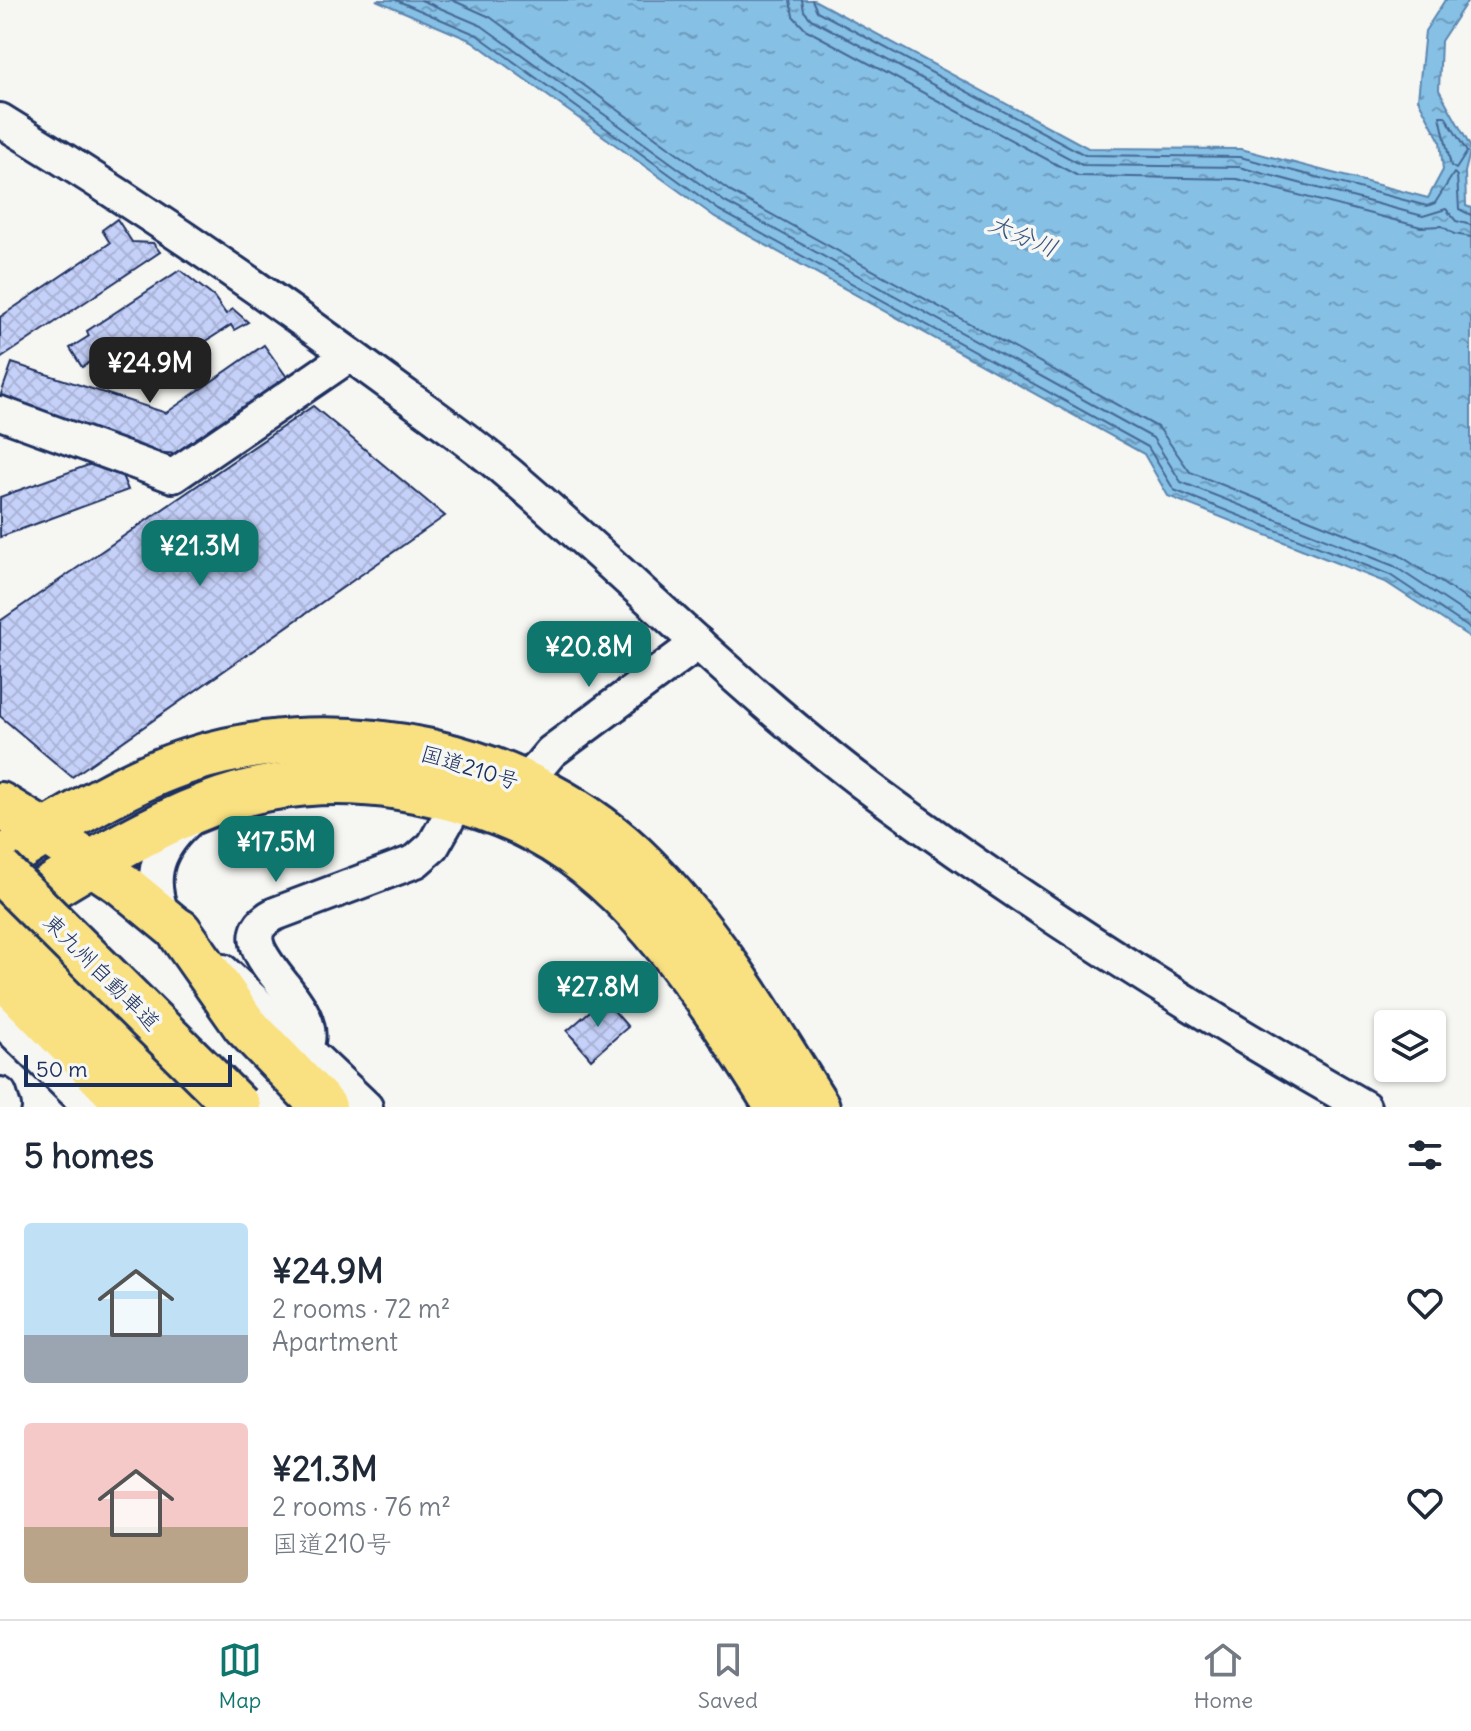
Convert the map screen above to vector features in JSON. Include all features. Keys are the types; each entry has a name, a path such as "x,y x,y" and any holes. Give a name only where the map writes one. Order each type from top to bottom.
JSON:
{"highway":[{"name":"国道210号","path":"13,846 183,762 275,742 337,741 408,748 525,783 588,818 664,886 735,979 817,1107"},
{"name":"国道210号","path":"1,920 155,828 211,804 249,793 333,781 379,783 459,800 539,832 609,884 679,964 778,1107"},
{"name":"東九州自動車道","path":"0,805 13,846 238,1107"},
{"path":"1,920 17,898 24,876 13,846"},
{"name":"東九州自動車道","path":"1,920 180,1107"},
{"path":"171,924 245,1025 324,1107"}],"main road":[{"path":"13,846 92,864 171,924"},
{"path":"0,974 130,1107"}],"street":[{"path":"0,120 184,235 506,470 698,643 878,794 1032,904 1131,968 1364,1107"},
{"path":"0,413 173,476 350,355"},
{"path":"525,783 551,752 698,643"},
{"path":"306,1048 308,1023 299,1005 257,949 256,929 263,920 275,914 416,861 433,846 459,800"},
{"path":"211,804 170,838 158,856 154,875 155,897 171,924 366,1107"},
{"path":"0,1019 74,1102"},
{"path":"0,1094 4,1107"}],"water":[{"name":"大分川","path":"376,0 814,0 1088,148 1241,149 1428,198 1443,170 1440,141 1418,99 1425,31 1445,0 1468,0 1441,41 1439,90 1471,148 1465,172 1466,206 1471,208 1471,638 1387,583 1168,496 1144,454 715,217 472,41"}],"building":[{"path":"117,219 132,242 153,243 160,252 0,359 0,317 110,243 102,230"},
{"path":"180,270 214,297 226,314 233,309 248,322 234,330 231,325 142,383 136,378 122,386 101,355 82,367 70,348 89,336 87,331"},
{"path":"264,345 289,380 183,454 146,452 0,397 12,363 166,413"},
{"path":"313,406 445,516 72,777 0,716 0,621"},
{"path":"94,463 121,473 128,490 0,537 0,497"},
{"path":"604,999 628,1027 591,1059 567,1031"}]}
